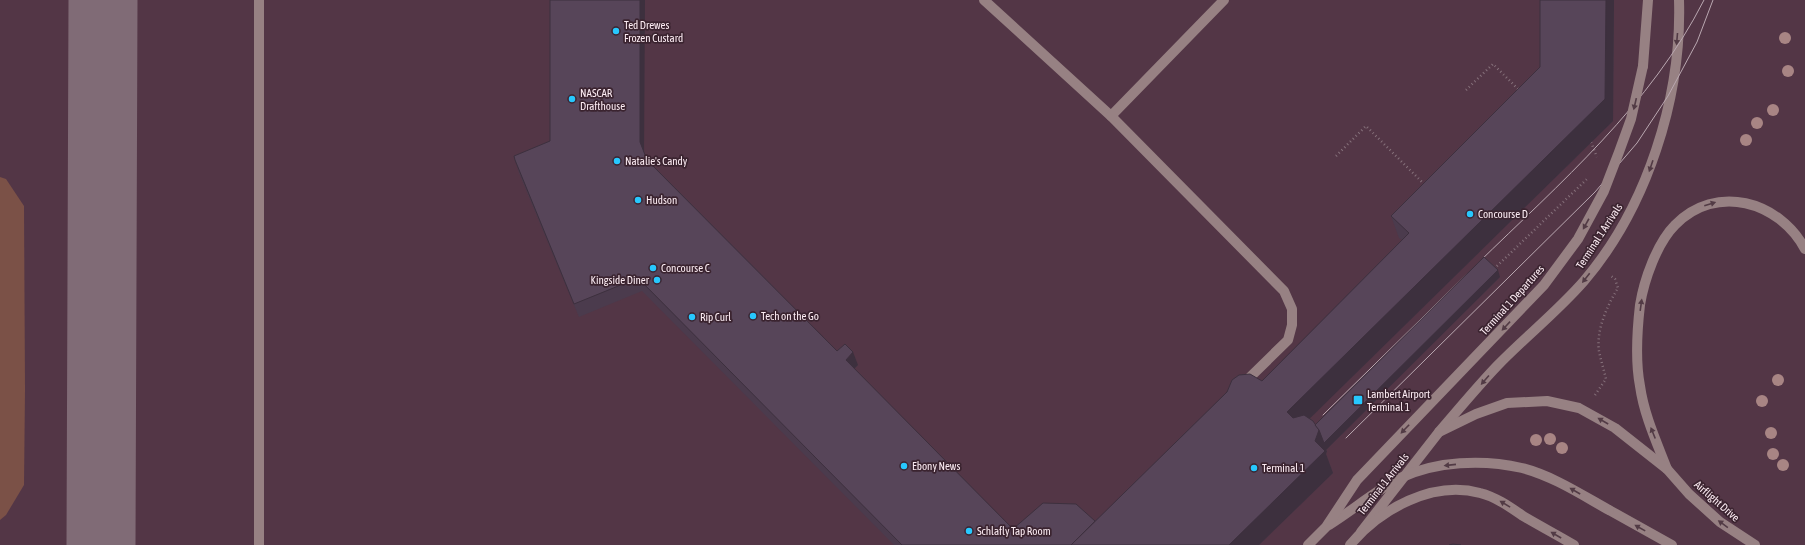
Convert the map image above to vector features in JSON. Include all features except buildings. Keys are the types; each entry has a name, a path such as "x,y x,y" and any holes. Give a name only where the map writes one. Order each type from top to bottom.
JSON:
{"street":[{"path":"259,0 259,545"},
{"path":"984,0 1111,116 1284,291 1292,309 1292,325 1288,340 1238,390"},
{"path":"1111,116 1224,0"},
{"name":"Terminal 1 Departures","path":"1326,527 1357,480 1544,285 1578,239 1604,192 1631,119 1643,66 1648,0"},
{"name":"Terminal 1 Arrivals","path":"1350,545 1439,432 1498,365 1547,320 1584,281 1612,242 1642,190 1660,140 1674,74 1680,15 1679,0"},
{"path":"1667,469 1650,425 1640,386 1637,344 1640,304 1649,272 1664,241 1675,225 1694,211 1713,203 1734,201 1747,202 1770,212 1786,224 1805,249"},
{"name":"Terminal 1 Arrivals","path":"1439,432 1476,414 1507,403 1546,401 1579,408 1615,428 1667,469"},
{"name":"Terminal 1 Departures","path":"1308,545 1326,527 1400,478 1422,470 1469,463 1494,464 1523,468 1567,486 1672,545"},
{"name":"Airflight Drive","path":"1667,469 1689,494 1720,522 1755,545"},
{"name":"Terminal 1 Arrivals","path":"1361,532 1390,511 1409,501 1431,492 1454,490 1480,493 1496,499 1574,545"}],"path":[{"path":"1466,90 1493,64 1523,94"},
{"path":"1336,156 1366,126 1428,187"},
{"path":"1591,142 1598,158"},
{"path":"1493,270 1590,177"},
{"path":"1595,395 1606,379 1599,351 1604,316 1618,288 1615,280 1608,274"}],"shaded area":[{"path":"0,0 1805,0 1805,545 0,545"},
{"path":"0,177 6,179 24,206 25,389 24,485 6,515 0,520"}],"taxiway":[{"path":"101,545 103,0"}],"tram line":[{"path":"1477,264 1571,173 1631,108 1658,74 1682,38 1704,0"},
{"path":"1346,438 1595,192 1637,143 1668,96 1697,42 1713,0"},
{"path":"1323,415 1467,274"}],"place":[{"name":"Ted Drewes Frozen Custard","path":"616,31"},
{"name":"NASCAR Drafthouse","path":"572,99"},
{"name":"Natalie's Candy","path":"617,161"},
{"name":"Hudson","path":"638,200"},
{"name":"Concourse D","path":"1470,214"},
{"name":"Concourse C","path":"653,268"},
{"name":"Kingside Diner","path":"657,280"},
{"name":"Tech on the Go","path":"753,316"},
{"name":"Rip Curl","path":"692,317"},
{"name":"Lambert Airport Terminal 1","path":"1358,400"},
{"name":"Ebony News","path":"904,466"},
{"name":"Terminal 1","path":"1254,468"},
{"name":"Schlafly Tap Room","path":"969,531"}]}
